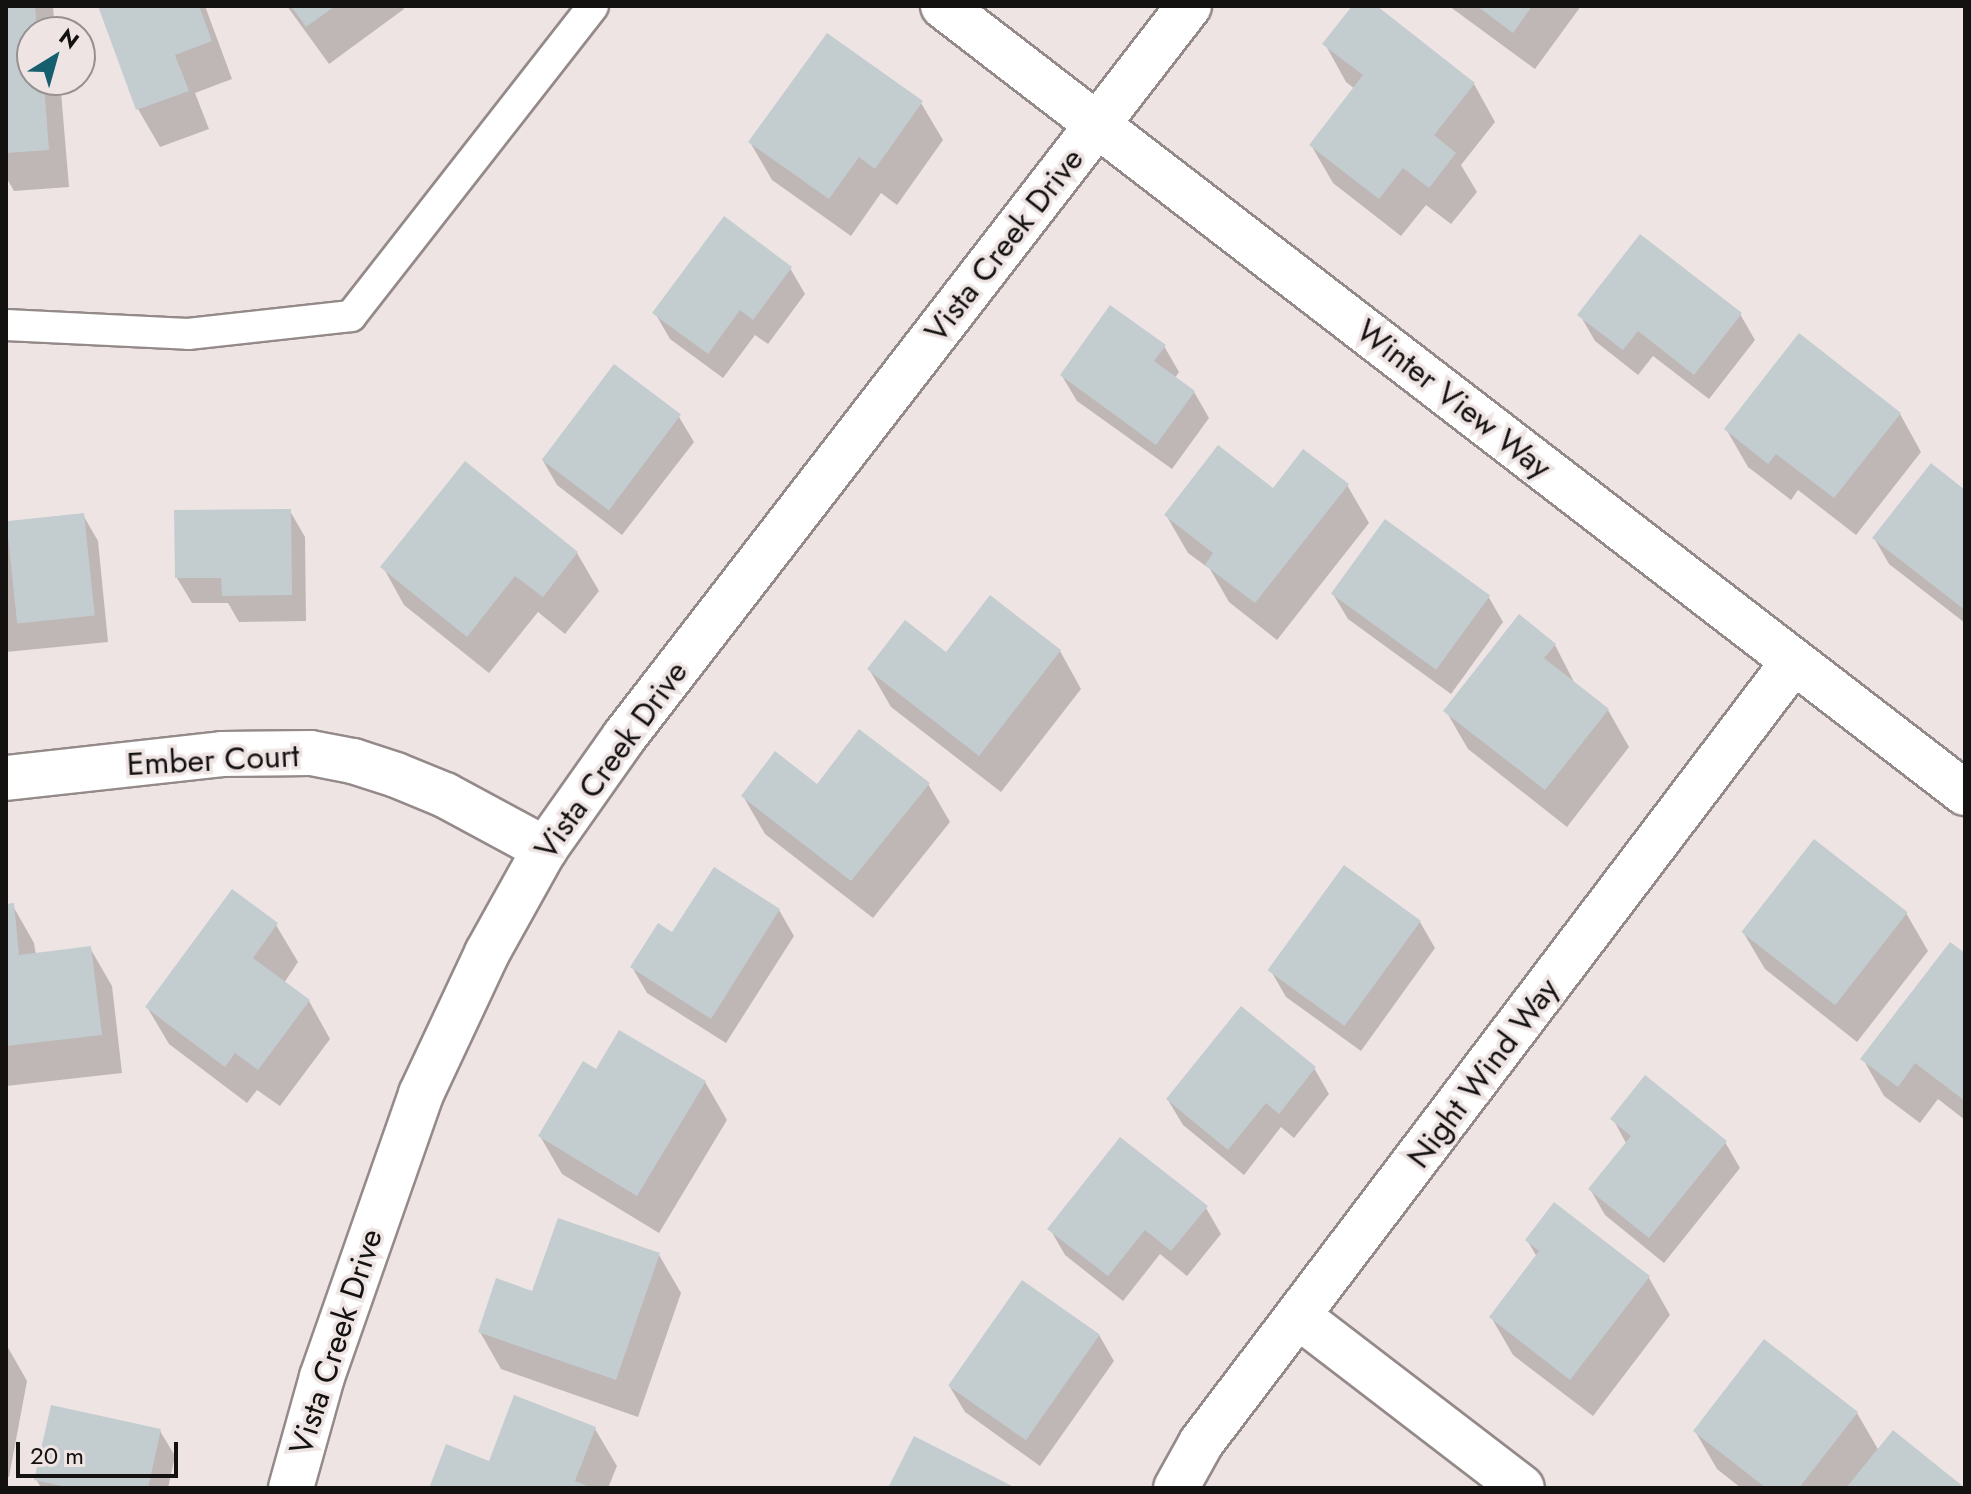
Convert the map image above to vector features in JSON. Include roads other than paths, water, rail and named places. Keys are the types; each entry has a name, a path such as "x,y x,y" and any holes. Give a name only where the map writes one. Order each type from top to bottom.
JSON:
{"street":[{"name":"Winter View Way","path":"943,6 1965,793"},
{"name":"Vista Creek Drive","path":"291,1488 331,1348 421,1094 487,953 545,849 624,737 1189,6"},
{"name":"Night Wind Way","path":"1176,1488 1201,1443 1794,661"},
{"name":"Ember Court","path":"6,778 222,754 311,753 353,761 421,785 545,849"},
{"path":"1298,1316 1522,1488"}],"lane":[{"path":"6,325 188,334 351,316 593,6"}]}
